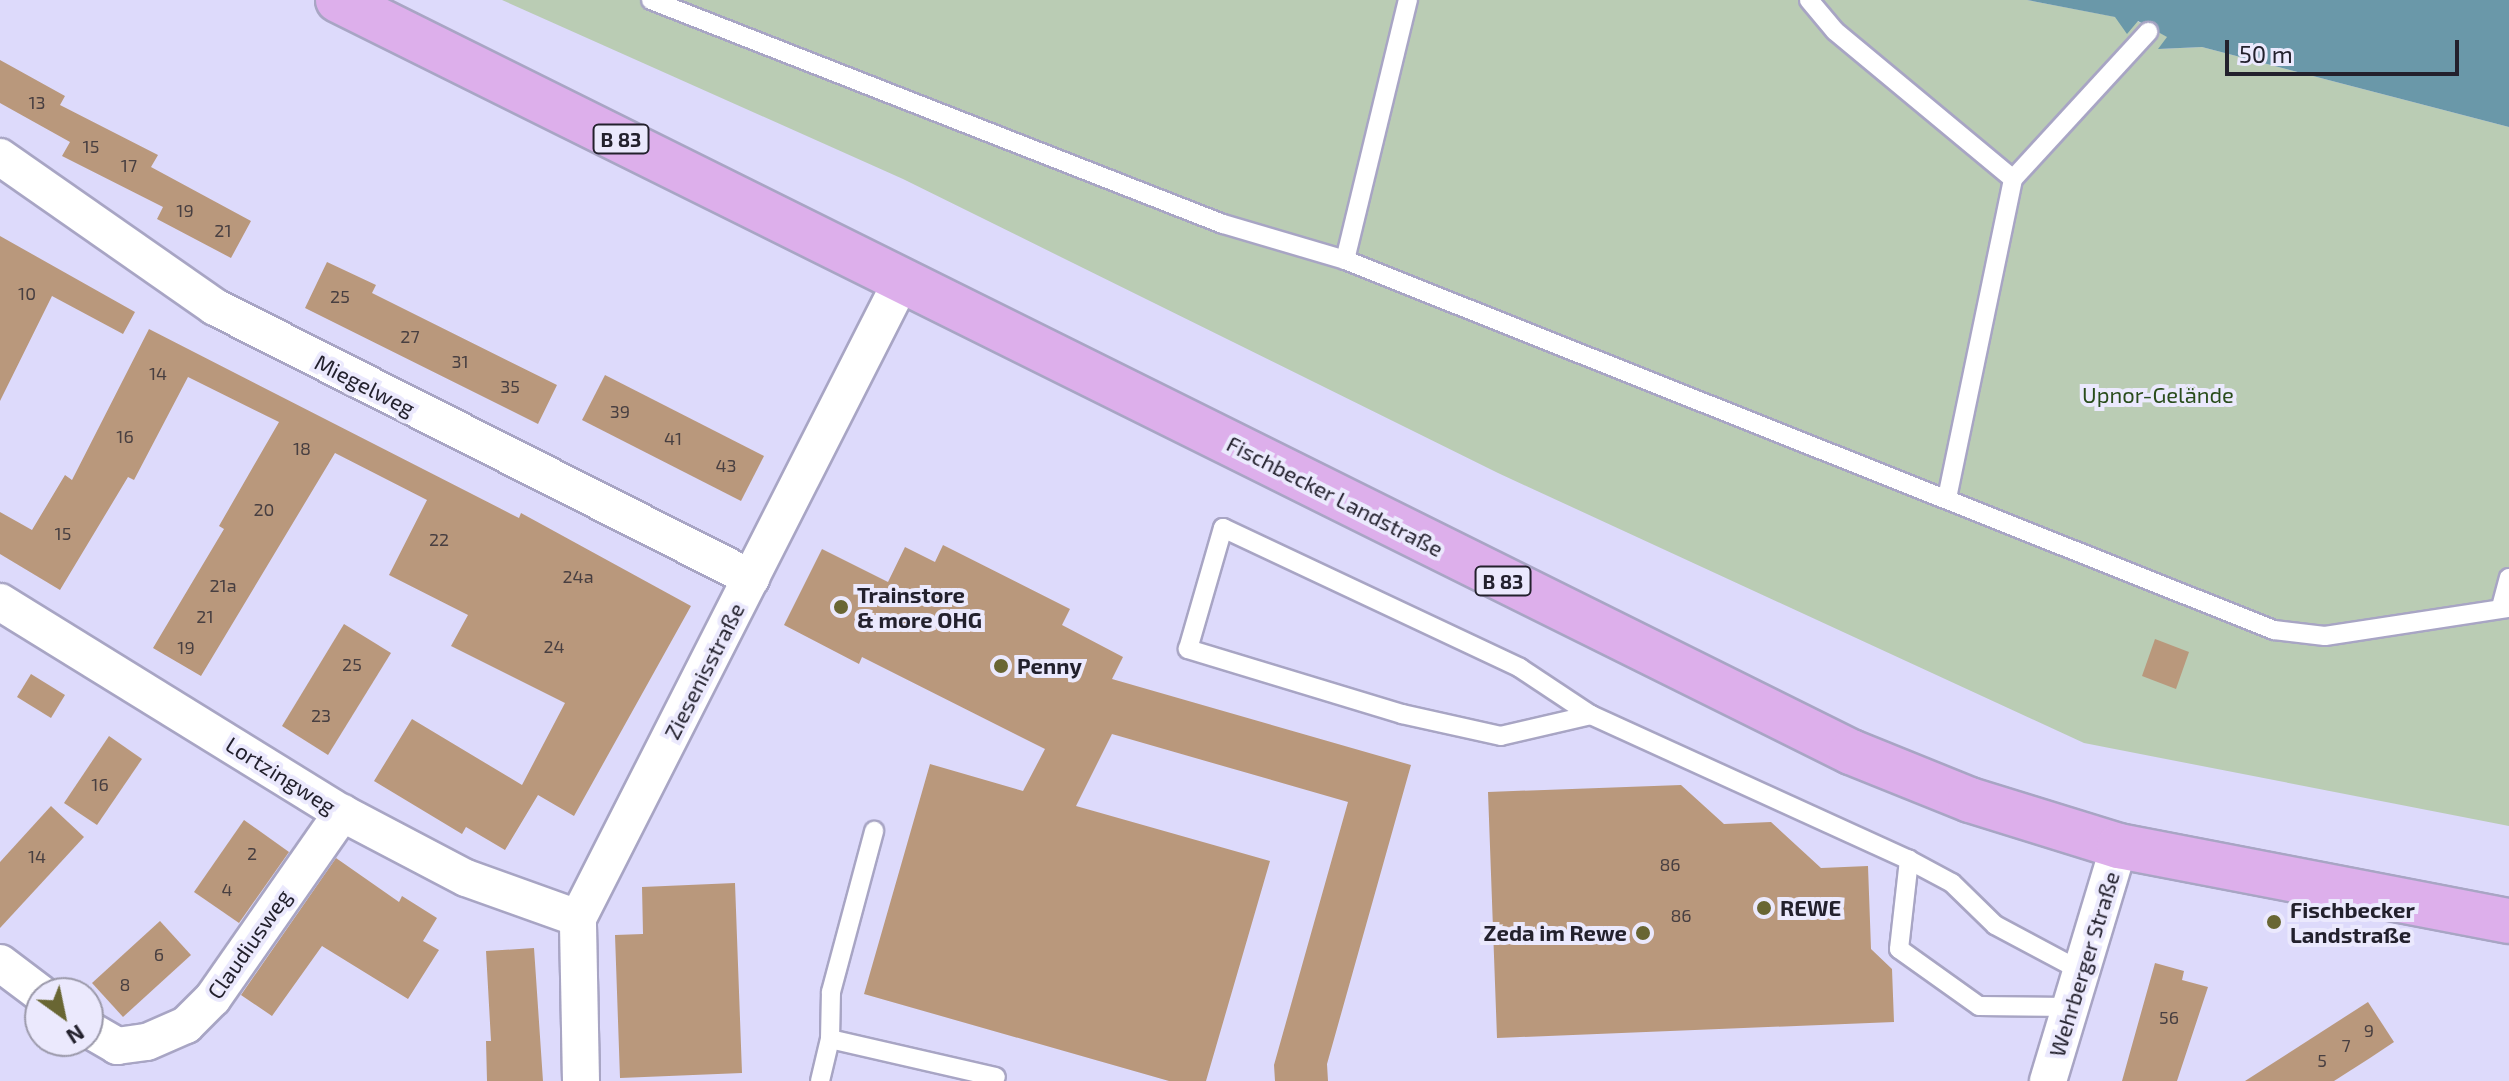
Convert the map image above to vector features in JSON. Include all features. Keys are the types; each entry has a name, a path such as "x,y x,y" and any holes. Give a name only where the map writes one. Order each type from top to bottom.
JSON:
{"main road":[{"name":"Fischbecker Landstraße","path":"338,0 903,278 1851,752 1970,800 2119,846 2509,921"}],"street":[{"name":"Miegelweg","path":"0,157 215,307 751,578"},
{"name":"Ziesenisstraße","path":"581,1081 578,918 903,278"},
{"name":"Lortzingweg","path":"0,602 342,813 466,878 578,918"},
{"name":"Claudiusweg","path":"104,1038 117,1046 147,1042 186,1025 213,998 342,813"},
{"name":"Wehrberger Straße","path":"2048,1081 2119,846"},
{"path":"0,963 24,981"}],"lane":[{"path":"651,0 1223,224 1345,260 2274,630 2325,636 2505,608 2509,578"},
{"path":"1345,260 1408,0"},
{"path":"1809,0 1835,31 2013,179"},
{"path":"1947,498 2013,179 2148,32"},
{"path":"1591,715 1501,736 1402,714 1188,649 1223,528 1520,668 1591,715 1909,860 1952,883 1995,925 2081,971"},
{"path":"820,1081 830,1039 831,992 874,831"},
{"path":"1909,860 1899,949 1979,1006 2069,1007"},
{"path":"830,1039 996,1077"}],"green space":[{"name":"Upnor-Gelände","path":"502,0 2027,0 2137,21 2168,37 2159,49 2202,47 2509,127 2509,826 2084,743 1498,473 903,179"}],"water":[{"path":"2027,0 2509,0 2509,127 2202,47 2158,49 2167,37 2138,21 2127,34 2115,17"}],"building":[{"path":"0,60 65,96 60,105 158,155 151,167 251,221 231,258 157,219 163,207 62,156 70,142 0,103"},
{"path":"0,236 135,312 123,334 52,296 0,401"},
{"path":"327,262 376,285 372,293 557,385 538,424 305,308"},
{"path":"149,329 519,518 521,513 691,606 574,816 538,795 505,850 466,827 462,834 374,781 412,719 522,785 565,703 451,646 468,615 389,575 427,500 335,453 201,676 153,648 224,529 219,526 279,422 188,377 134,480 128,477 60,590 0,554 0,512 32,530 65,475 72,480"},
{"path":"605,375 764,456 741,501 582,420"},
{"path":"943,545 1070,609 1062,625 1123,657 1112,679 1411,765 1327,1064 1328,1081 1275,1081 1274,1065 1348,802 1112,734 1076,806 1270,861 1206,1081 1169,1081 864,994 930,764 1023,791 1045,749 862,657 859,664 784,625 822,549 888,582 905,547 935,562"},
{"path":"344,624 391,653 328,755 282,726"},
{"path":"2155,639 2189,652 2176,689 2142,676"},
{"path":"31,674 65,695 51,718 17,697"},
{"path":"109,736 142,759 97,825 64,803"},
{"path":"1681,785 1724,824 1771,822 1821,868 1868,866 1871,949 1892,969 1894,1022 1497,1038 1488,792"},
{"path":"51,806 84,837 0,928 0,862"},
{"path":"244,820 289,852 239,923 194,892"},
{"path":"336,858 399,902 402,896 437,918 423,941 439,950 408,999 322,946 272,1016 241,995"},
{"path":"735,883 742,1073 620,1078 615,935 643,934 642,887"},
{"path":"160,921 191,955 123,1017 104,996 104,977 99,977"},
{"path":"534,948 543,1081 487,1081 486,1041 491,1041 486,951"},
{"path":"2155,963 2184,971 2182,980 2208,987 2177,1081 2122,1081"},
{"path":"2368,1002 2394,1042 2370,1058 2334,1081 2245,1081"}],"place":[{"name":"Trainstore & more OHG","path":"841,607"},
{"name":"Penny","path":"1001,666"},
{"name":"REWE","path":"1764,908"},
{"name":"Fischbecker Landstraße","path":"2274,922"},
{"name":"Zeda im Rewe","path":"1643,933"}]}
